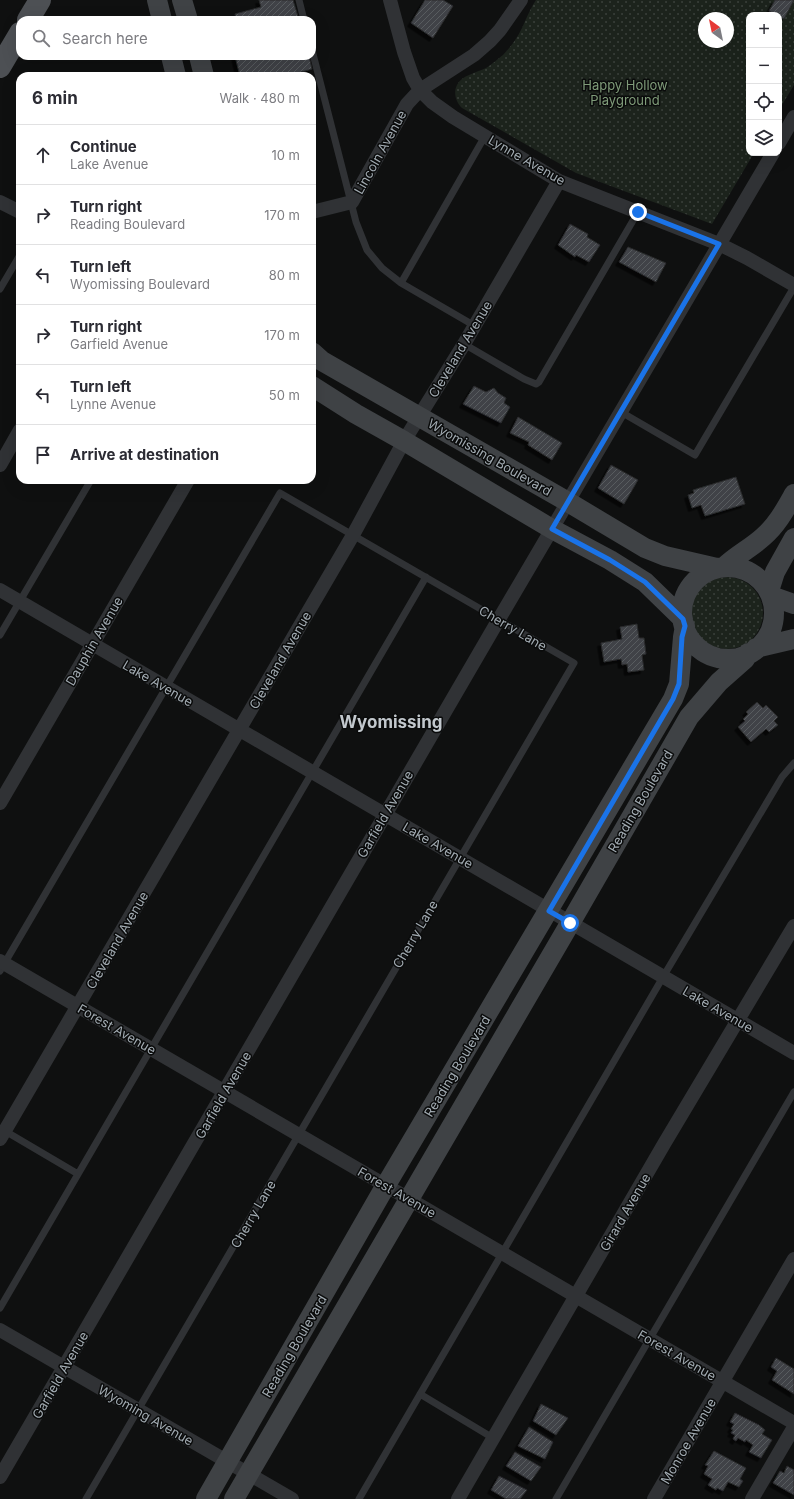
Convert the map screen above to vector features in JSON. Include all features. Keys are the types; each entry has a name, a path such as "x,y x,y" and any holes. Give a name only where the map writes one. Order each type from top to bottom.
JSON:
{"main road":[{"path":"30,16 40,0"},
{"path":"0,66 16,40"}],"street":[{"path":"157,0 161,16"},
{"path":"182,0 187,16"},
{"name":"Lincoln Avenue","path":"316,211 352,202 407,104 420,90 474,55 490,41 500,30 521,0"},
{"name":"Lynne Avenue","path":"394,3 404,52 413,78 420,90 432,102 453,117 559,181 719,244 747,258 794,286"},
{"path":"172,60 175,72"},
{"path":"200,60 203,72"},
{"path":"782,137 794,117"},
{"name":"Garfield Avenue","path":"0,1477 225,1092 498,619 771,156"},
{"name":"Cleveland Avenue","path":"2,1135 353,535 404,441 475,326 559,181"},
{"path":"0,202 16,210"},
{"name":"Wyomissing Boulevard","path":"316,356 322,361 568,502 645,548 665,556 720,568"},
{"path":"316,389 356,414 552,529 610,560 645,582 684,623"},
{"path":"0,465 16,437"},
{"name":"Dauphin Avenue","path":"0,803 186,484"},
{"path":"794,494 779,520 763,537 720,568 699,577 690,587 685,599 684,623 689,637 696,645 710,654 727,658 738,657 752,651 794,639"},
{"path":"770,594 776,572 794,538"},
{"path":"720,568 736,567 753,574 762,582 770,594 774,609 773,622 766,639 752,651"},
{"name":"Lake Avenue","path":"0,590 794,1053"},
{"path":"770,594 794,604"},
{"name":"Reading Boulevard","path":"206,1499 386,1185 673,699 679,684 684,623"},
{"name":"Reading Boulevard","path":"234,1499 689,716 714,687 752,651"},
{"name":"Girard Avenue","path":"458,1499 794,926"},
{"name":"Forest Avenue","path":"1,965 78,1006 794,1423"},
{"name":"Monroe Avenue","path":"654,1499 794,1259"},
{"name":"Wyoming Avenue","path":"0,1330 292,1499"},
{"path":"752,1499 794,1427"}],"lane":[{"path":"299,0 303,16"},
{"path":"315,60 358,228 367,250 382,268 402,283 475,326"},
{"path":"402,283 485,136"},
{"path":"464,344 524,379 536,384 539,382 638,212"},
{"path":"0,289 16,262"},
{"path":"621,412 695,455 794,286"},
{"path":"0,635 89,484"},
{"name":"Cherry Lane","path":"86,1499 574,663 280,493 166,687"},
{"path":"0,1308 150,1048 426,577"},
{"path":"1,965 166,687"},
{"path":"359,1499 663,977 782,777 794,764"},
{"path":"556,1499 794,1092"},
{"path":"2,1135 78,1174"},
{"path":"420,1394 493,1438"}],"green space":[{"name":"Happy Hollow Playground","path":"536,0 794,0 794,85 782,105 782,12 746,12 746,156 752,156 712,224 576,173 460,106 455,94 459,82 462,79 486,68 503,55 519,33"},
{"path":"720,577 734,577 741,579 753,587 761,599 763,613 761,627 753,639 741,647 734,649 720,649 713,647 701,639 693,627 691,620 691,606 693,599 701,587 713,579"}],"building":[{"path":"259,0 293,0 298,16 235,16 235,14 261,7"},
{"path":"425,0 443,0 453,6 433,38 411,23"},
{"path":"775,0 794,0 784,19 782,18 782,12 769,11"},
{"path":"236,60 310,60 312,69 301,72 239,72"},
{"path":"570,224 588,234 587,237 600,245 589,262 576,255 575,257 558,245"},
{"path":"628,247 666,263 656,282 619,262"},
{"path":"474,386 486,392 494,388 498,393 506,398 504,403 510,407 501,423 463,404"},
{"path":"518,417 562,443 552,460 528,445 529,442 510,433"},
{"path":"611,465 638,480 624,504 598,488"},
{"path":"736,477 745,504 705,516 701,505 692,508 688,495 694,493 693,490"},
{"path":"637,624 639,638 644,638 646,654 642,655 644,670 628,672 627,664 622,665 621,659 604,662 601,643 622,639 620,627"},
{"path":"757,702 763,708 766,705 778,717 774,721 778,725 769,732 766,729 751,742 738,727 745,721 743,719 748,714 746,712"},
{"path":"776,1358 794,1369 794,1394 772,1380 777,1371 771,1367"},
{"path":"541,1404 568,1418 556,1435 533,1421"},
{"path":"735,1413 759,1425 765,1430 762,1434 772,1440 761,1458 749,1452 753,1445 746,1440 745,1442 738,1438 736,1441 733,1439 735,1435 731,1433 733,1430 731,1429 734,1424 730,1422"},
{"path":"529,1427 553,1442 545,1459 518,1446"},
{"path":"714,1451 746,1468 740,1479 743,1481 739,1487 728,1482 723,1491 717,1488 716,1490 708,1485 712,1479 704,1474 708,1466 705,1465"},
{"path":"515,1452 541,1467 531,1481 506,1466"},
{"path":"787,1466 794,1470 794,1495 773,1483 780,1471 784,1473"},
{"path":"499,1476 527,1490 520,1499 506,1499 491,1490"}],"district":[{"name":"Wyomissing","path":"391,722"}],"route":[{"path":"570,923 549,911 673,699 679,684 681,670 682,637 685,626 683,619 645,582 610,560 552,529 719,244 687,230 638,212"}]}
